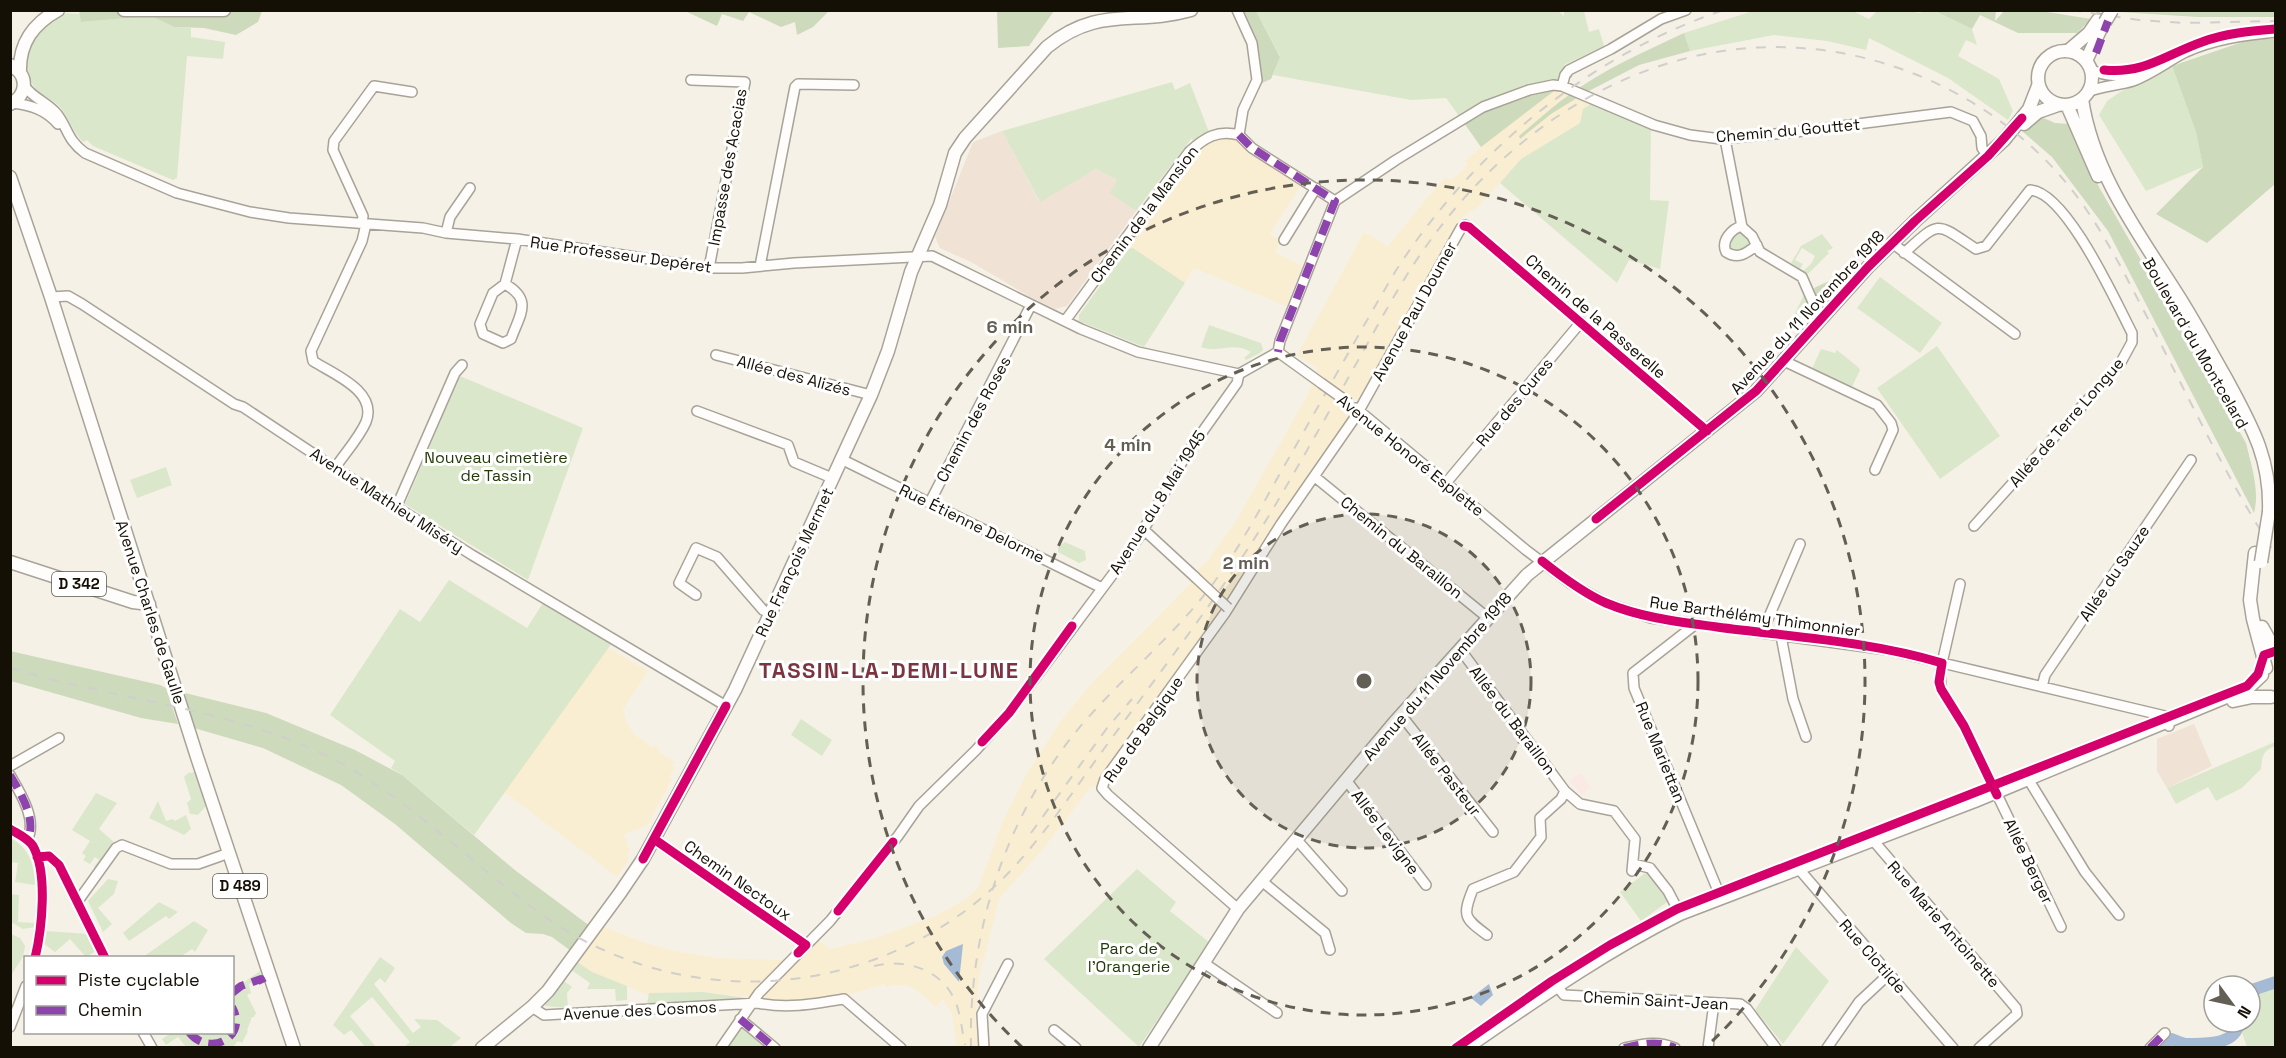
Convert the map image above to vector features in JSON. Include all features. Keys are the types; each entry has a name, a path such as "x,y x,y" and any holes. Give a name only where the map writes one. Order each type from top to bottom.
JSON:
{"main road":[{"path":"12,104 22,94 24,85 14,66 18,40 32,21 51,10"},
{"path":"14,66 20,58 31,31 44,18 58,10"},
{"path":"124,10 224,10"},
{"name":"Rue François Mermet","path":"482,1047 532,1007 548,991 620,893 654,839 726,706 871,395 888,351 912,272 940,205 955,153 965,138 1047,47 1062,34 1105,19 1154,18 1191,10"},
{"path":"2068,51 2112,10"},
{"path":"2088,65 2078,54 2068,51 2052,53 2044,60 2037,75 2038,86 2046,98 2063,105 2085,95 2092,80 2088,65 2102,17"},
{"name":"Avenue du 11 Novembre 1918","path":"2001,144 2029,109 2038,86"},
{"name":"Boulevard du Montcelard","path":"2085,95 2087,124 2103,169 2129,220 2180,299 2256,434 2267,472 2266,511 2250,600 2253,619 2268,668 2263,688 2273,698"},
{"name":"Avenue du 11 Novembre 1918","path":"1149,1047 1238,909 1401,715 1542,561 1756,391 1892,243 2038,112 2063,105"},
{"name":"Boulevard du Montcelard","path":"2063,105 2095,170 2126,225 2175,302 2250,436 2261,474 2266,511"},
{"name":"Avenue Charles de Gaulle","path":"10,177 294,1047"},
{"name":"Boulevard du Montcelard","path":"2258,557 2259,617 2263,632 2276,652"},
{"name":"D 342","path":"10,562 133,602 148,604"},
{"path":"1466,1047 1634,938 1680,914 2030,782 2248,688 2268,668"},
{"path":"1997,794 2168,723 2239,699 2273,698"},
{"path":"1473,1047 1557,987 1625,946 1661,927 1798,869"}],"street":[{"path":"1237,10 1252,43 1257,80 1243,114 1239,135 1252,148 1335,201 1280,341 1278,352 1239,374"},
{"path":"1562,86 1569,70 1611,50 1661,19 1686,10"},
{"path":"2088,65 2101,74 2133,75 2162,65 2205,45 2241,36 2276,32"},
{"path":"2085,95 2097,87 2131,82 2162,65"},
{"name":"Impasse des Acacias","path":"691,80 745,82 709,268"},
{"path":"760,267 795,87 798,84 854,85"},
{"name":"Rue Professeur Depéret","path":"24,85 33,96 48,105 59,116 65,132 74,144 92,157 195,199 259,214 423,228 446,233 517,239 709,268 919,257 938,258 1065,321 1138,352 1239,374"},
{"name":"Chemin du Gouttet","path":"1335,201 1396,160 1483,107 1528,90 1553,85 1562,86 1654,125 1690,135 1725,139 1951,112 1973,121 1981,136 1982,148 1988,156"},
{"path":"335,468 365,423 369,412 366,400 358,390 313,361 310,351 362,241 364,224 363,216 333,150 334,141 374,86 412,92"},
{"path":"12,104 28,105 44,111 65,132"},
{"name":"Chemin de la Mansion","path":"1065,321 1189,152 1210,136 1219,133 1239,135"},
{"name":"Chemin du Gouttet","path":"1981,136 2001,144"},
{"path":"1725,139 1742,226 1752,236 1760,252 1802,277 1816,309 1823,317"},
{"path":"446,233 450,217 470,188"},
{"path":"1284,240 1316,188"},
{"name":"Allée de Terre Longue","path":"1904,253 1932,228 1944,228 1976,249 1986,246 2031,190 2039,190 2061,209 2089,250 2132,333 2132,342 2120,364 1974,526"},
{"name":"Chemin de la Passerelle","path":"1464,226 1469,227 1707,431"},
{"name":"Avenue Paul Doumer","path":"1228,608 1281,524 1359,410 1464,226"},
{"path":"1742,226 1736,228 1725,240 1726,252 1743,255 1757,245"},
{"path":"505,284 521,297 523,306 512,339 503,343 483,334 480,324 493,293 505,284 517,239"},
{"path":"1892,243 2015,334"},
{"name":"Avenue Mathieu Miséry","path":"51,297 68,296 82,304 234,404 243,406 396,508 726,706"},
{"name":"Chemin des Roses","path":"930,502 1032,305"},
{"name":"Rue des Cures","path":"1446,483 1581,322"},
{"name":"Avenue Honoré Esplette","path":"1278,352 1359,410 1542,561"},
{"name":"Allée des Alizés","path":"716,355 871,395"},
{"name":"Avenue du 11 Novembre 1918","path":"1785,361 1877,405 1893,430 1875,470"},
{"path":"396,508 455,373 462,365"},
{"name":"Avenue du 8 Mai 1945","path":"721,1047 751,1003 830,921 865,879 919,806 1002,722 1143,529 1186,455 1237,383 1239,374"},
{"path":"697,411 788,445 794,462 832,478"},
{"name":"Rue Étienne Delorme","path":"841,459 1102,588"},
{"name":"Allée du Sauze","path":"2042,687 2045,675 2191,460"},
{"name":"Chemin du Baraillon","path":"1315,477 1488,618"},
{"path":"1143,529 1228,608"},
{"path":"1762,633 1800,544"},
{"path":"696,595 679,583 696,548 717,557 763,610 770,613"},
{"name":"Rue Barthélémy Thimonnier","path":"1542,561 1570,583 1606,603 1651,618 1888,650 2165,716 2168,723"},
{"name":"Allée Berger","path":"1960,584 1942,663 1939,682 1941,689 1964,726 2061,927"},
{"name":"Rue de Belgique","path":"1228,608 1105,779 1102,788 1126,812 1238,909"},
{"name":"Rue Mariettan","path":"1692,624 1692,627 1633,673 1635,688 1721,898"},
{"path":"1781,636 1793,699 1806,737"},
{"name":"Allée du Baraillon","path":"1460,649 1565,791"},
{"name":"Allée Pasteur","path":"1401,715 1493,832"},
{"path":"10,766 59,738"},
{"path":"10,775 27,811 32,829 27,840"},
{"name":"Allée Levigne","path":"1346,780 1426,885"},
{"path":"2030,782 2085,872 2119,915"},
{"path":"1487,935 1470,922 1466,908 1473,889 1514,872 1541,837 1540,818 1561,799 1565,791 1580,804 1614,811 1635,839 1632,867 1650,868 1668,891 1680,914"},
{"path":"10,829 27,840 37,857 41,890 35,956"},
{"name":"Chemin Nectoux","path":"654,839 806,945"},
{"path":"1297,840 1342,891"},
{"name":"Rue Marie Antoinette","path":"1873,841 2016,1008 2017,1014 1979,1047"},
{"path":"78,901 116,848 122,846 171,864 198,864 229,853"},
{"path":"37,857 49,856 56,862 105,956"},
{"name":"Rue Clotilde","path":"1798,869 1953,1047"},
{"path":"1263,882 1325,933 1330,950"},
{"path":"1204,963 1277,1013"},
{"path":"984,1047 982,1014 1008,964"},
{"path":"1827,1047 1859,1002 1889,974"},
{"name":"Chemin Saint-Jean","path":"1557,987 1564,995 1714,1002 1744,1006 1776,1047"},
{"path":"10,1027 24,991"},
{"name":"Avenue des Cosmos","path":"532,1007 544,1015 751,1003 778,1007 847,1000 901,1047"},
{"path":"1708,1047 1714,1002"},
{"path":"740,1019 775,1047"},
{"path":"1054,1029 1076,1047"},
{"path":"144,1034 152,1047"},
{"path":"2151,1046 2165,1034"},
{"path":"1624,1047 1650,1042 1675,1047"}],"shaded area":[{"path":"1558,88 1592,103 1583,109 1580,123 1521,159 1478,207 1462,217 1361,396 1358,399 1351,399 1347,407 1351,412 1343,426 1222,607 1212,627 1094,788 1091,786 1048,843 999,899 978,981 976,1021 978,1047 957,1047 952,1013 943,999 936,1007 907,985 887,987 885,984 823,1002 775,1003 763,998 765,993 817,939 830,949 876,938 933,917 966,899 978,888 1003,821 1026,775 1060,722 1091,684 1194,580 1195,571 1205,564 1236,521 1311,385 1319,387 1323,380 1317,374 1316,367 1297,355 1364,232 1388,246 1446,177 1451,181 1468,165 1465,161 1481,147"},
{"path":"1002,131 1039,201 1096,169 1117,180 1111,193 1136,211 1067,306 1055,309 1032,298 973,263 940,248 935,237 973,142"},
{"path":"1223,137 1238,140 1254,155 1302,183 1270,234 1281,241 1275,252 1302,266 1286,306 1194,268 1185,283 1133,248 1127,249 1202,146 1208,141"},
{"path":"608,648 648,671 623,709 627,723 634,734 652,747 657,745 659,752 675,762 672,766 675,768 669,778 672,780 647,826 624,834 630,852 627,853 629,859 617,877 504,792"},
{"path":"2194,724 2212,766 2167,788 2157,771 2157,739"},
{"path":"1580,773 1591,786 1582,795 1569,781"},
{"path":"601,926 674,951 716,958 784,960 750,997 703,992 650,993 648,995 592,972 576,961"}],"green space":[{"path":"829,10 813,27 797,35 795,22 781,27 749,12 743,21 722,14 717,26 685,11"},
{"path":"997,10 1054,11 1029,46 998,48"},
{"path":"1557,10 1564,16 1564,11 1584,11 1589,32 1599,29 1604,46 1564,65 1573,77 1561,83 1553,81 1504,94 1459,116 1446,98 1411,100 1273,75 1280,56 1256,11"},
{"path":"2005,10 2041,11 2091,19 2077,33 2018,33 1980,15 1972,29 1935,11 1996,11 1995,21"},
{"path":"2120,10 2275,10 2276,17 2198,17 2119,12"},
{"path":"79,11 262,11 258,22 236,35 204,28 174,27 151,16 81,22"},
{"path":"1244,11 1256,11 1280,57 1271,79 1262,83 1257,40"},
{"path":"1753,11 1853,11 1869,19 1877,11 1920,13 1935,11 1972,29 1977,45 1966,40 1958,56 1999,79 2013,111 2008,120 1948,78 1869,38 1866,50 1827,41 1774,35 1690,51 1684,33"},
{"path":"66,13 80,14 81,22 151,16 174,27 191,28 191,37 225,42 223,59 187,56 177,178 173,180 93,146 87,140 83,142 60,107 37,90 26,67 31,45 46,26"},
{"path":"1684,33 1690,51 1639,65 1585,93 1551,114 1520,139 1519,136 1585,84 1621,63"},
{"path":"2251,39 2275,39 2275,184 2207,243 2156,214 2203,167 2196,132 2172,66"},
{"path":"2172,66 2196,132 2203,167 2146,191 2099,115 2107,101 2120,92"},
{"path":"1172,82 1175,90 1190,83 1209,132 1193,142 1192,138 1136,211 1110,193 1117,180 1096,169 1040,202 1002,131"},
{"path":"1558,88 1481,147 1464,123 1486,110 1509,101"},
{"path":"1592,103 1651,128 1650,200 1669,201 1660,269 1629,260 1617,283 1500,183 1521,159 1580,123 1583,109"},
{"path":"2039,116 2055,123 2070,124 2099,187 2246,443 2255,487 2254,513 2108,231 2052,157 2023,132"},
{"path":"1734,231 1742,231 1753,242 1746,251 1733,253 1726,247"},
{"path":"1822,234 1833,248 1827,251 1829,253 1808,274 1803,271 1811,264 1815,256 1802,248 1795,260 1803,264 1800,269 1791,263 1801,246"},
{"path":"1133,248 1185,283 1144,347 1079,321 1079,315 1127,249"},
{"path":"1853,270 1821,308 1819,307 1814,288"},
{"path":"1880,277 1942,323 1920,353 1857,308"},
{"path":"1806,291 1810,302 1804,305 1806,308 1811,306 1815,316 1810,321 1794,315"},
{"path":"1209,325 1261,343 1263,350 1246,360 1244,358 1251,352 1244,349 1201,347"},
{"path":"1937,346 2000,436 1940,479 1877,388"},
{"path":"1821,349 1835,353 1837,350 1858,367 1860,370 1851,389 1811,371"},
{"name":"Nouveau cimetière de Tassin","path":"460,376 583,428 528,580 405,504"},
{"path":"166,467 172,485 137,498 130,480"},
{"path":"1065,542 1085,551 1086,560 1079,563 1058,552 1058,547"},
{"path":"449,580 527,628 543,603 612,643 474,835 391,768 395,761 330,715 400,609 420,622"},
{"path":"10,651 160,685 166,688 178,724 141,718 11,681"},
{"path":"185,693 266,713 355,750 402,775 516,871 590,926 571,951 552,937 526,933 511,923 395,824 341,785 263,748 194,728"},
{"path":"801,719 832,740 822,756 791,735"},
{"path":"2275,742 2275,746 2264,754 2261,769 2242,788 2216,801 2208,787 2176,804 2167,788"},
{"path":"195,772 206,806 198,815 190,814 187,803 191,799 184,777 188,773"},
{"path":"96,793 117,803 99,829 115,843 96,869 94,867 99,860 95,857 90,864 83,860 86,856 82,853 90,841 72,830"},
{"path":"158,801 166,821 173,819 175,821 186,815 191,829 184,835 149,818"},
{"path":"11,838 27,852 34,870 35,885 15,882 18,863 11,862"},
{"name":"Parc de l'Orangerie","path":"1137,869 1176,902 1170,911 1210,943 1139,1047 1044,959"},
{"path":"1648,871 1670,900 1641,921 1620,892"},
{"path":"108,879 118,881 114,894 98,908 112,924 103,932 88,901"},
{"path":"10,894 19,895 18,922 35,923 35,927 23,929 11,922"},
{"path":"159,902 178,912 169,919 166,916 129,941 123,933"},
{"path":"194,921 208,930 195,952 192,949 182,956 144,956"},
{"path":"46,931 88,934 96,951 85,956 70,939 55,952 44,944"},
{"path":"11,934 20,938 25,946 23,956 11,977"},
{"path":"1796,947 1829,981 1783,1044 1755,1010"},
{"path":"380,957 395,968 385,983 380,978 374,984 413,1033 421,1027 414,1019 437,1020 461,1038 450,1047 404,1047 410,1042 372,997 350,1016 376,1047 365,1047 351,1030 344,1035 333,1025"},
{"path":"576,961 592,972 627,986 627,1000 616,1001 615,989 587,989 590,983 570,969"},
{"path":"260,971 262,978 249,984 251,993 247,995 256,1013 252,1017 242,1043 238,1041 233,1047 186,1047 178,1037 166,1045 162,1039 170,1034 200,1034 201,1036 204,1034 234,1034 234,989"},
{"path":"2275,978 2275,1047 2247,1047 2242,1034 2262,1034 2262,985"},
{"path":"561,979 572,987 567,993 568,1008 546,1006 543,1003"},
{"path":"703,992 747,998 647,1004 649,993"},
{"path":"743,1025 770,1048 728,1048"}],"water":[{"path":"963,944 959,982 944,964 942,957 946,951"},
{"path":"1489,984 1493,995 1481,1006 1471,998"}],"waterway":[{"path":"2262,987 2276,982"},
{"path":"2156,1048 2171,1039 2187,1044 2204,1044 2220,1042 2233,1034"}],"railway":[{"path":"971,1048 972,1002 977,956 986,911 1017,825 1039,785 1064,747 1094,711 1193,609 1222,571 1251,525 1395,272 1425,228 1459,187 1537,113 1581,81 1626,53 1674,29 1724,10"},
{"path":"2071,10 2139,20 2184,23 2276,21"},
{"path":"10,668 244,724 319,752 350,768 407,807 541,914 600,949 632,961 698,978 766,981 801,978 831,972 889,954 943,926 992,889 1014,867 1062,808 1234,570 1273,509 1402,283 1427,245 1461,201 1500,162 1543,127 1589,97 1639,74 1691,57 1745,48 1801,48 1837,52 1907,71 1972,102 2002,122 2030,145 2070,187 2105,239 2224,466 2276,555"},
{"path":"1031,833 1107,728 1132,699"},
{"path":"874,966 911,965 933,975 942,982 956,1003 965,1045"}],"marked path":[{"path":"2096,53 2108,21"},
{"path":"1239,135 1252,148 1335,201 1280,341 1278,352"},
{"path":"10,775 23,798 29,816 30,832 27,840"},
{"path":"234,991 241,986 261,979 263,983"},
{"path":"234,1012 236,1018 234,1029"},
{"path":"740,1019 775,1048"},
{"path":"2150,1048 2165,1033"},
{"path":"191,1034 197,1040 207,1043 216,1043 232,1034"},
{"path":"1624,1048 1656,1043 1675,1048"}],"cycle path":[{"path":"2104,70 2143,66 2220,36 2276,29"},
{"path":"1596,519 1756,391 1868,267 1915,221 1988,156 2022,118"},
{"path":"1464,226 1469,227 1707,431"},
{"path":"1542,561 1589,594 1606,603 1633,612 1689,623 1830,640 1942,663 1939,682 1941,689 1964,726 1997,795"},
{"path":"982,742 1009,713 1072,626"},
{"path":"1456,1048 1552,981 1610,945 1677,909 2247,686 2258,674 2264,655 2276,651"},
{"path":"643,859 726,706"},
{"path":"10,829 31,843 38,857 41,871 41,917 35,956"},
{"path":"654,839 806,945 798,953"},
{"path":"838,911 893,842"},
{"path":"37,857 49,856 59,865 104,956"}],"district":[{"name":"TASSIN-LA-DEMI-LUNE","path":"889,670"}]}
